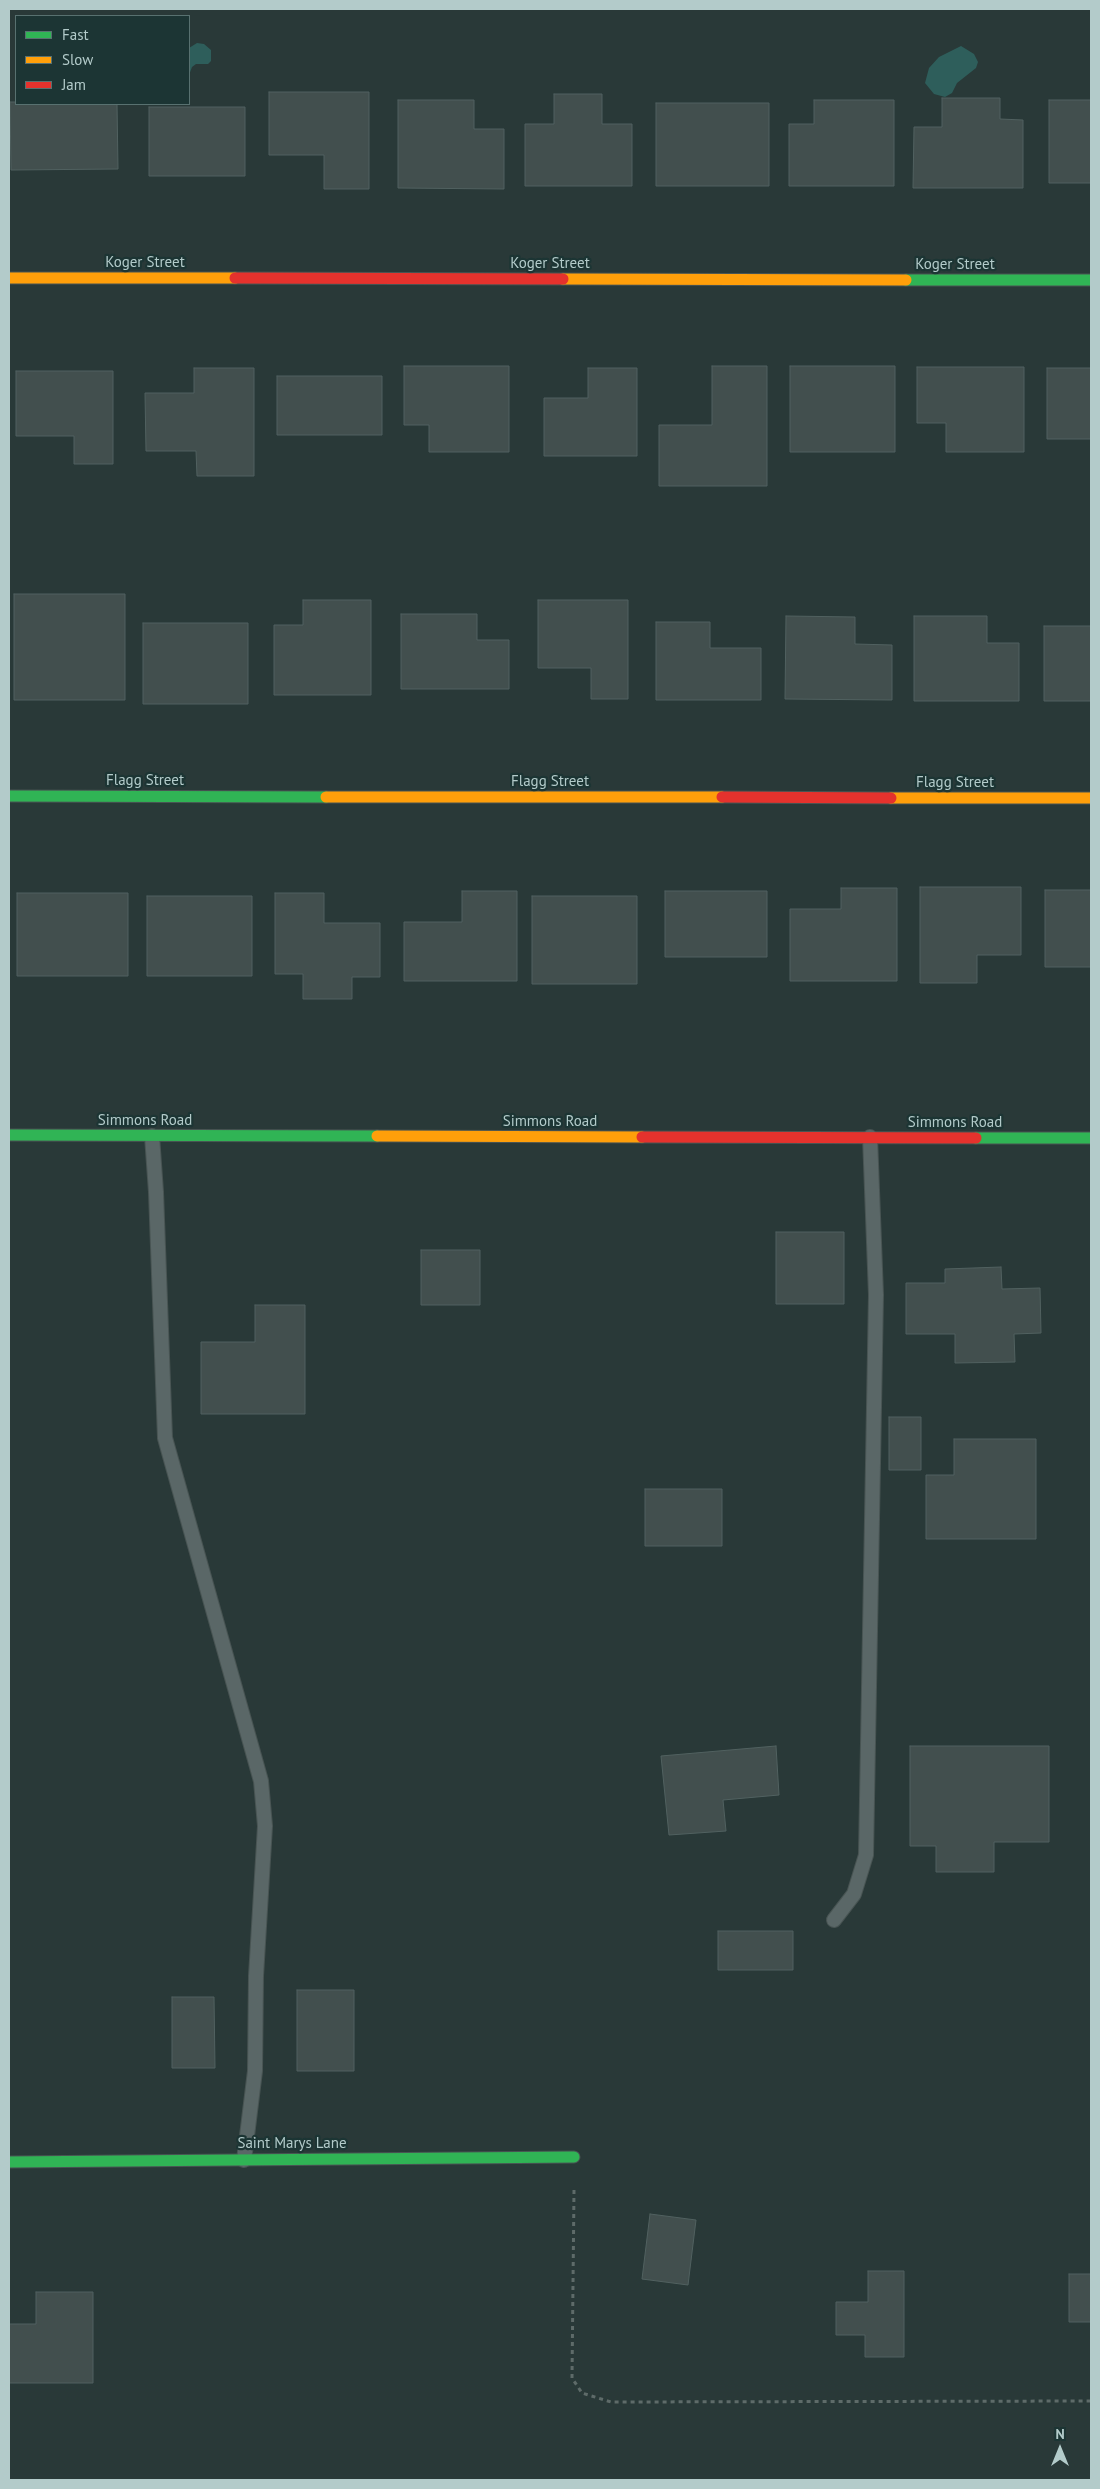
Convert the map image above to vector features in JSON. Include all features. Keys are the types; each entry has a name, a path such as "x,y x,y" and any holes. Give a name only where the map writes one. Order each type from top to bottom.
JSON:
{"street":[{"name":"Koger Street","path":"9,278 1091,280"},
{"name":"Flagg Street","path":"9,796 1091,798"},
{"name":"Simmons Road","path":"9,1135 1091,1138"},
{"name":"Saint Marys Lane","path":"9,2162 574,2157"}],"lane":[{"path":"152,1136 156,1192 165,1438 261,1781 264,1826 256,1976 255,2071 244,2160"},
{"path":"834,1920 854,1894 866,1854 876,1295 870,1138"}],"path":[{"path":"574,2157 572,2378 582,2393 611,2402 1091,2401"}],"water":[{"path":"197,43 204,44 211,50 211,61 208,64 196,64 190,72 190,47"},
{"path":"961,46 974,54 978,62 976,68 957,83 952,93 945,97 934,94 925,83 929,68 939,57"}],"building":[{"path":"269,92 369,92 369,189 324,189 324,155 269,155"},
{"path":"554,94 602,94 602,124 632,124 632,186 525,186 525,124 554,124"},
{"path":"942,98 1000,98 1000,119 1023,120 1023,188 913,188 914,127 942,127"},
{"path":"398,100 474,100 474,129 504,129 504,189 398,188"},
{"path":"814,100 894,100 894,186 789,186 789,124 814,124"},
{"path":"1049,100 1091,100 1091,183 1049,183"},
{"path":"10,102 15,102 15,105 117,105 118,169 11,170"},
{"path":"656,103 769,103 769,186 656,186"},
{"path":"149,107 245,107 245,176 149,176"},
{"path":"404,366 509,366 509,452 429,452 429,425 404,425"},
{"path":"712,366 767,366 767,486 659,486 659,425 712,425"},
{"path":"790,366 895,366 895,452 790,452"},
{"path":"917,367 1024,367 1024,452 946,452 946,423 917,423"},
{"path":"194,368 254,368 254,476 197,476 196,451 146,451 145,393 194,393"},
{"path":"588,368 637,368 637,456 544,456 544,398 588,398"},
{"path":"1047,368 1091,368 1091,439 1047,439"},
{"path":"16,371 113,371 113,464 74,464 74,436 16,436"},
{"path":"277,376 382,376 382,435 277,435"},
{"path":"14,594 125,594 125,700 14,700"},
{"path":"303,600 371,600 371,695 274,695 274,625 303,625"},
{"path":"538,600 628,600 628,699 591,699 591,668 538,668"},
{"path":"401,614 477,614 477,640 509,640 509,689 401,689"},
{"path":"786,616 855,617 855,644 892,645 892,700 785,699"},
{"path":"914,616 987,616 987,643 1019,643 1019,701 914,701"},
{"path":"656,622 710,622 710,648 761,648 761,700 656,700"},
{"path":"143,623 248,623 248,704 143,704"},
{"path":"1044,626 1091,626 1091,701 1044,701"},
{"path":"920,887 1021,887 1021,955 977,955 977,983 920,983"},
{"path":"841,888 897,888 897,981 790,981 790,909 841,909"},
{"path":"1045,890 1091,890 1091,967 1045,967"},
{"path":"462,891 517,891 517,981 404,981 404,922 462,922"},
{"path":"665,891 767,891 767,957 665,957"},
{"path":"17,893 128,893 128,976 17,976"},
{"path":"275,893 324,893 324,923 380,923 380,977 352,977 352,999 303,999 303,974 275,974"},
{"path":"147,896 252,896 252,976 147,976"},
{"path":"532,896 637,896 637,984 532,984"},
{"path":"776,1232 844,1232 844,1304 776,1304"},
{"path":"421,1250 480,1250 480,1305 421,1305"},
{"path":"1001,1267 1002,1289 1040,1288 1041,1333 1014,1334 1015,1362 955,1363 955,1334 906,1334 906,1283 945,1283 945,1269"},
{"path":"255,1305 305,1305 305,1414 201,1414 201,1342 255,1342"},
{"path":"889,1417 921,1417 921,1470 889,1470"},
{"path":"954,1439 1036,1439 1036,1539 926,1539 926,1475 954,1475"},
{"path":"645,1489 722,1489 722,1546 645,1546"},
{"path":"776,1746 779,1795 723,1800 726,1831 669,1835 661,1756"},
{"path":"910,1746 1049,1746 1049,1842 994,1842 994,1872 936,1872 936,1846 910,1846"},
{"path":"718,1931 793,1931 793,1970 718,1970"},
{"path":"297,1990 354,1990 354,2071 297,2071"},
{"path":"172,1997 214,1997 215,2068 172,2068"},
{"path":"650,2214 696,2220 688,2285 642,2279"},
{"path":"868,2271 904,2271 904,2357 865,2357 865,2335 836,2335 836,2302 868,2302"},
{"path":"1069,2274 1091,2274 1091,2322 1069,2322"},
{"path":"36,2292 93,2292 93,2383 9,2383 9,2324 36,2324"}],"traffic: fast":[{"path":"906,280 1091,280"},
{"path":"9,796 326,797"},
{"path":"9,1135 377,1136"},
{"path":"976,1138 1091,1138"},
{"path":"9,2162 574,2157"}],"traffic: slow":[{"path":"9,278 235,278"},
{"path":"563,279 906,280"},
{"path":"326,797 722,797"},
{"path":"891,798 1091,798"},
{"path":"377,1136 642,1137"}],"traffic: jam":[{"path":"235,278 563,279"},
{"path":"722,797 891,798"},
{"path":"642,1137 976,1138"}]}
